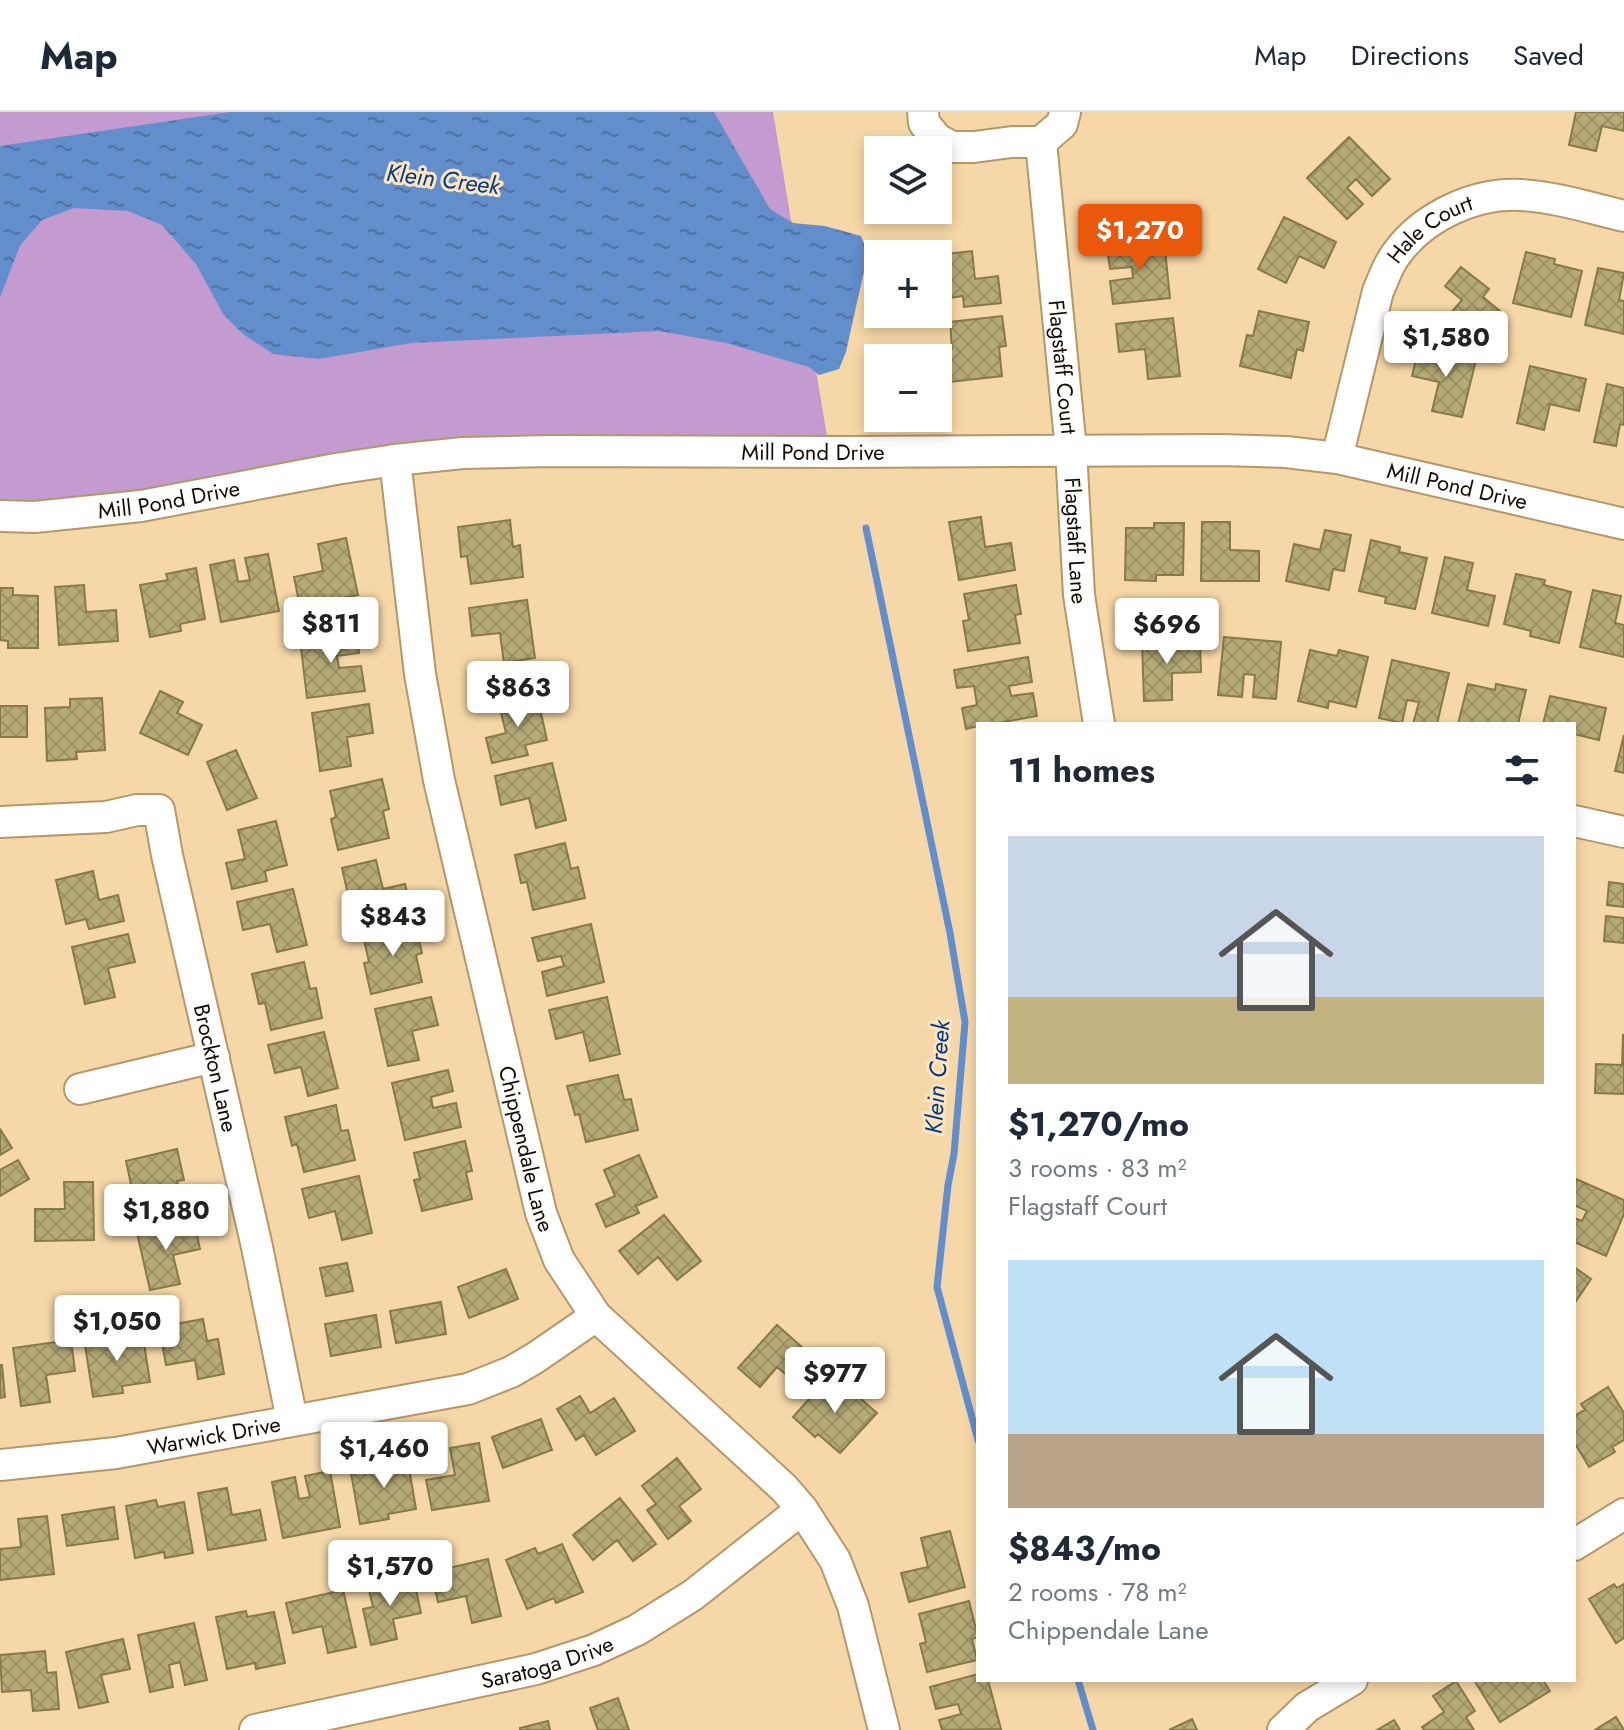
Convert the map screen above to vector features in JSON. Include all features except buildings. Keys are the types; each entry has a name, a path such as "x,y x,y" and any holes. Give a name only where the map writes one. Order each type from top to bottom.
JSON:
{"street":[{"path":"923,112 924,123 937,139 952,147 1041,142 1062,124 1065,112"},
{"name":"Flagstaff Court","path":"1041,142 1071,450"},
{"name":"Hale Court","path":"1337,458 1378,291 1397,252 1414,235 1453,209 1503,196 1550,199 1624,216"},
{"name":"Flagstaff Lane","path":"1071,450 1079,595 1099,722"},
{"name":"Mill Pond Drive","path":"0,516 35,517 141,506 336,469 463,453 1221,450 1286,452 1337,458 1624,524"},
{"name":"Chippendale Lane","path":"395,460 420,674 439,780 541,1213 559,1260 596,1316 784,1488 802,1509 835,1560 853,1606 884,1730"},
{"name":"Brockton Lane","path":"0,822 106,817 137,810 159,810 257,1247 292,1420"},
{"path":"1576,821 1624,832"},
{"path":"80,1089 214,1057"},
{"name":"Warwick Drive","path":"0,1465 116,1453 468,1389 511,1372 596,1316"},
{"name":"Saratoga Drive","path":"255,1730 536,1669 594,1650 637,1630 693,1595 802,1509"},
{"path":"1576,1544 1624,1514"},
{"path":"1283,1730 1307,1707 1349,1682"}],"shaded area":[{"path":"0,112 773,112 828,442 462,436 146,492 29,504 0,503"}],"water":[{"path":"230,112 714,112 770,209 793,223 825,226 861,236 864,271 846,352 839,369 819,375 809,367 726,343 659,331 411,343 319,359 273,354 243,334 223,314 196,264 162,225 128,211 74,208 42,220 20,246 0,297 0,146"}],"waterway":[{"name":"Klein Creek","path":"866,528 950,933 965,1022 954,1154 937,1287 976,1433"},
{"name":"Klein Creek","path":"1079,1682 1093,1730"}]}
